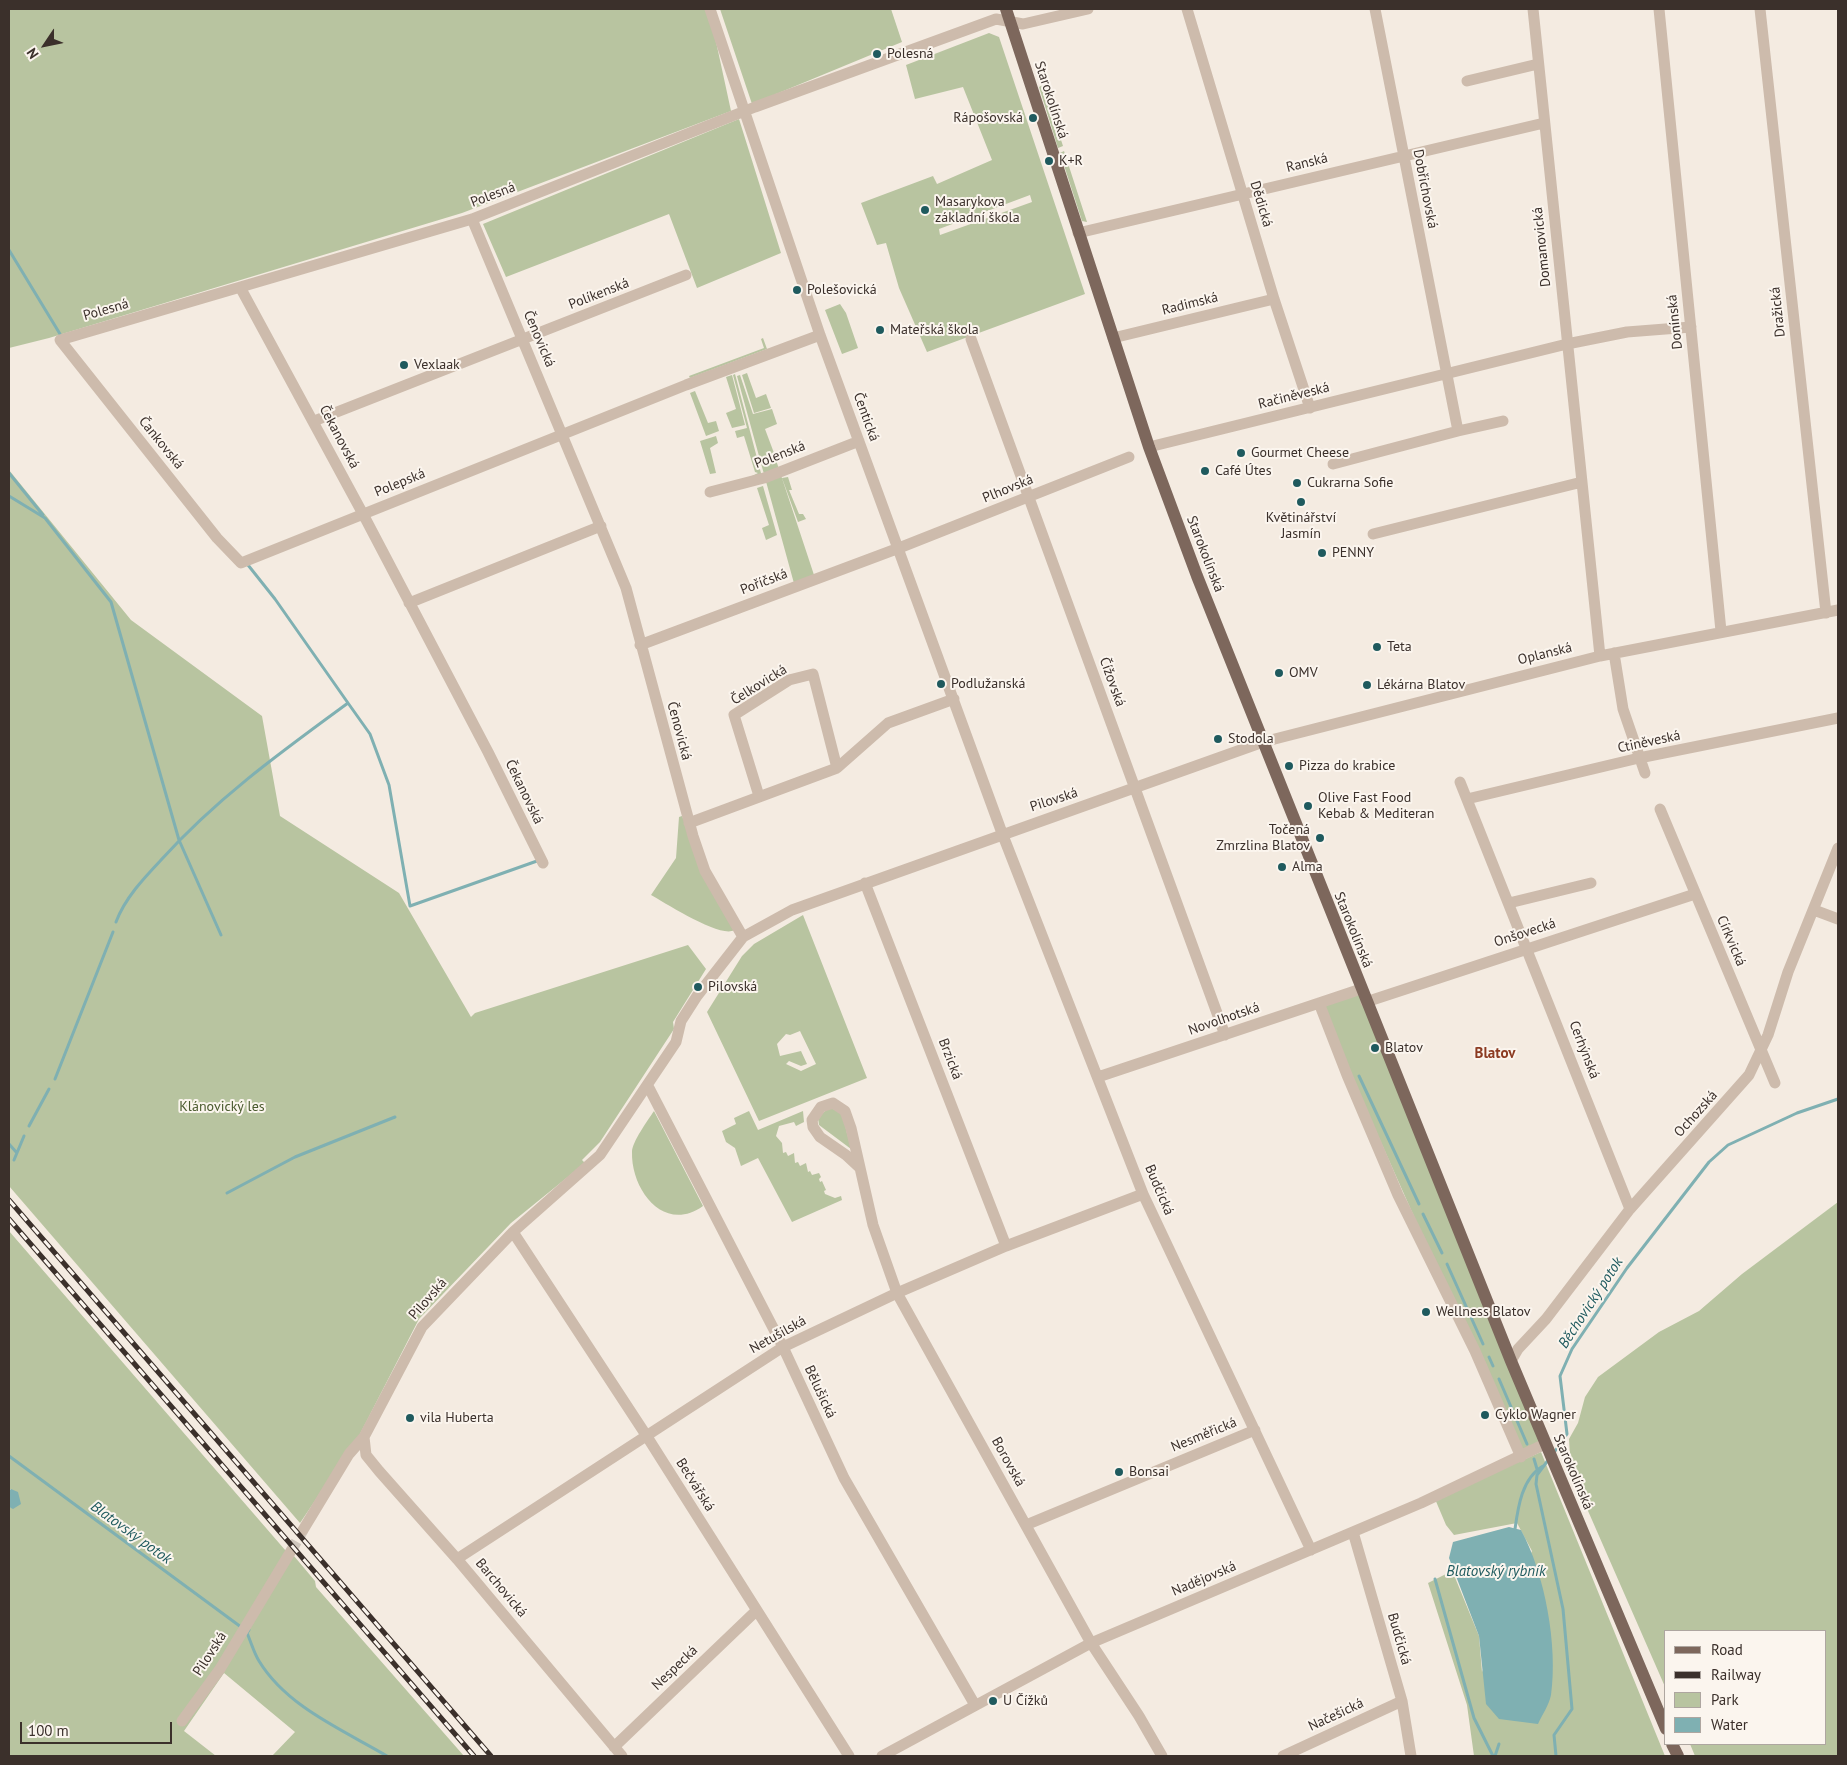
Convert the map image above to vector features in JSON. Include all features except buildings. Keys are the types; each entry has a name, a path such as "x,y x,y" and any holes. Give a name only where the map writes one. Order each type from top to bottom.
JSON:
{"main road":[{"name":"Starokolínská","path":"1006,9 1149,447 1363,996 1545,1444 1664,1725"}],"street":[{"name":"Čentická","path":"710,9 743,112 820,334 1002,833"},
{"path":"1010,22 1023,24 1088,9"},
{"name":"Dědická","path":"1187,9 1274,299 1310,408"},
{"name":"Dobřichovská","path":"1375,9 1445,374"},
{"name":"Domanovická","path":"1533,9 1566,344 1600,656"},
{"name":"Donínská","path":"1659,9 1721,631"},
{"name":"Dražická","path":"1760,9 1826,613"},
{"name":"Polesná","path":"60,340 472,219 743,112 996,19 1010,22"},
{"path":"1467,81 1538,64"},
{"name":"Ranská","path":"1078,233 1544,123"},
{"name":"Čenovická","path":"472,219 626,588 689,823 705,871 743,937"},
{"name":"Políkenská","path":"314,421 686,276"},
{"name":"Čekanovská","path":"240,287 363,514 488,752 543,863"},
{"name":"Radimská","path":"1113,338 1274,299"},
{"name":"Račiněveská","path":"1149,447 1566,344 1627,332 1691,328"},
{"path":"563,434 820,334"},
{"name":"Čížovská","path":"971,339 1225,1034"},
{"name":"Čankovská","path":"60,340 217,538 245,561"},
{"path":"1445,374 1458,431"},
{"path":"1333,464 1503,421"},
{"name":"Polepská","path":"245,561 563,434"},
{"name":"Polenská","path":"710,492 764,478 859,441"},
{"name":"Plhovská","path":"898,548 1128,457"},
{"path":"1373,534 1582,482"},
{"path":"409,603 601,526"},
{"name":"Poříčská","path":"640,645 898,548"},
{"name":"Oplanská","path":"1263,742 1600,656 1721,631 1838,610"},
{"path":"1614,653 1623,709 1645,773"},
{"name":"Čelkovická","path":"759,796 734,715 789,680 812,674 837,768"},
{"path":"689,823 837,768 888,723 954,699"},
{"name":"Ctiněveská","path":"1467,799 1639,758 1838,718"},
{"name":"Pilovská","path":"303,1530 349,1454 364,1437 422,1327 440,1305 513,1232 600,1155 676,1042 681,1021 692,1003 743,937 792,910 1002,833 1135,789 1263,742"},
{"name":"Cerhýnská","path":"1460,782 1528,948 1630,1208"},
{"name":"Církvická","path":"1660,809 1694,894 1775,1083"},
{"name":"Budčická","path":"1002,833 1144,1194 1311,1550"},
{"name":"Ochozská","path":"1511,1361 1518,1348 1546,1319 1630,1208 1729,1101 1749,1076 1838,848"},
{"name":"Brzická","path":"865,883 1006,1246"},
{"path":"1509,903 1591,883"},
{"name":"Onšovecká","path":"1363,996 1528,948 1694,894"},
{"path":"1814,910 1838,919"},
{"name":"Novolhotská","path":"1098,1077 1319,1003 1363,996"},
{"path":"1319,1003 1347,1075 1398,1195 1476,1351 1521,1456"},
{"name":"Bělušická","path":"648,1086 783,1347 844,1478 975,1705"},
{"name":"Borovská","path":"860,1168 816,1133 812,1120 821,1106 833,1103 845,1111 860,1168 872,1224 897,1293 1091,1643 1139,1716 1162,1756"},
{"name":"Netušilská","path":"457,1559 783,1347 897,1293 1006,1246 1144,1194"},
{"name":"Bečvářská","path":"513,1232 646,1435 849,1756"},
{"name":"Nesměřická","path":"1026,1525 1255,1430"},
{"name":"Barchovická","path":"364,1437 366,1455 457,1559 622,1756"},
{"name":"Nadějovská","path":"882,1756 1091,1643 1353,1532 1545,1444"},
{"name":"Budčická","path":"1353,1532 1402,1701 1411,1756"},
{"name":"Pilovská","path":"182,1721 220,1669 291,1551"},
{"name":"Nespecká","path":"614,1747 756,1611"},
{"name":"Načešická","path":"1283,1756 1402,1701"}],"green space":[{"path":"9,9 705,9 715,37 731,111 462,213 49,338 9,348"},
{"path":"720,9 891,9 902,42 752,104"},
{"path":"989,33 999,37 1085,294 927,352 899,288 886,243 877,245 861,203 933,176 937,184 992,160 963,87 915,99 906,65","holes":["1030,195 1032,202 940,235 939,229"]},
{"path":"1043,85 1063,146 1058,148 1039,87"},
{"path":"739,119 781,253 697,288 669,214 506,277 483,224"},
{"path":"1064,151 1087,222 1082,221 1060,153"},
{"path":"840,304 846,313 858,348 842,354 825,310"},
{"path":"763,338 767,349 690,378 689,376 764,348 761,339"},
{"path":"747,373 756,398 766,394 771,408 754,413 742,375"},
{"path":"735,374 762,477 752,476 758,473 755,472 744,436 737,438 735,431 747,428 733,375"},
{"path":"732,375 745,425 732,428 726,413 736,409 726,377"},
{"path":"740,375 753,414 772,409 777,424 765,429 774,453 767,455 765,451 767,456 774,454 815,578 795,587 737,376"},
{"path":"695,391 708,423 716,421 719,431 706,436 690,393"},
{"path":"716,436 718,443 710,448 716,473 710,474 700,441"},
{"name":"Klánovický les","path":"9,470 131,620 262,716 280,816 399,893 471,1017 475,1013 688,945 706,969 673,1022 674,1029 600,1142 582,1160 585,1163 511,1223 419,1319 360,1434 300,1523 9,1186"},
{"path":"788,477 792,490 789,490 799,514 803,514 806,519 798,522 782,478"},
{"path":"763,486 777,535 766,540 762,528 769,525 757,488"},
{"path":"682,816 734,930 728,931 706,925 651,895 676,858 679,817"},
{"path":"803,915 867,1078 759,1121 707,1012 742,956 754,944","holes":["800,1031 816,1064 801,1071 786,1064 789,1061 801,1066 807,1064 801,1051 780,1056 777,1044 786,1034 790,1035"]},
{"path":"1361,989 1545,1444 1521,1457 1319,1003"},
{"path":"829,1107 842,1113 851,1149 819,1125 818,1118"},
{"path":"654,1111 703,1206 689,1213 675,1215 663,1211 652,1204 637,1180 632,1152 641,1131"},
{"path":"749,1111 758,1130 803,1111 804,1122 796,1126 794,1122 779,1126 776,1136 782,1143 783,1153 786,1152 788,1156 794,1153 795,1163 798,1162 800,1166 806,1163 808,1172 810,1171 812,1175 819,1173 821,1177 819,1179 820,1182 822,1181 826,1190 824,1191 825,1194 835,1198 841,1196 842,1200 792,1222 758,1158 741,1166 735,1148 726,1142 722,1131 736,1124 734,1118"},
{"path":"1838,1202 1838,1756 1695,1756 1690,1745 1827,1745 1827,1630 1664,1630 1664,1684 1571,1472 1569,1439 1578,1423 1585,1397 1598,1377 1659,1332 1699,1311 1742,1274"},
{"path":"9,1231 292,1558 294,1556 315,1581 316,1587 464,1756 272,1756 295,1732 224,1673 184,1731 216,1756 9,1756 9,1507 14,1508 11,1489 9,1491"},
{"path":"1541,1452 1665,1756 1474,1756 1467,1705 1428,1583 1448,1573 1454,1575 1479,1636 1482,1672 1532,1551 1517,1523 1454,1535 1446,1525 1435,1499"}],"water":[{"path":"11,1489 18,1492 21,1504 13,1509 9,1507 9,1491"},
{"name":"Blatovský rybník","path":"1509,1527 1521,1530 1537,1567 1548,1611 1553,1655 1553,1676 1551,1695 1538,1724 1499,1719 1486,1704 1479,1636 1449,1558 1453,1542"}],"waterway":[{"path":"9,250 60,334"},
{"path":"9,473 43,515"},
{"path":"9,496 45,518 111,602 179,840 221,935"},
{"path":"116,922 124,905 142,881 204,816 274,758 348,703 275,599 248,565"},
{"path":"348,703 370,734 389,785 410,906 537,861"},
{"path":"55,1079 113,932"},
{"path":"1359,1076 1419,1204"},
{"path":"29,1126 49,1089"},
{"name":"Běchovický potok","path":"1553,1454 1567,1434 1560,1376 1572,1349 1627,1268 1709,1162 1728,1145 1797,1113 1838,1099"},
{"path":"227,1193 295,1157 395,1117"},
{"path":"14,1160 24,1136"},
{"path":"9,1144 17,1153"},
{"path":"1423,1214 1442,1253"},
{"path":"1447,1264 1483,1344"},
{"path":"1489,1357 1493,1366"},
{"path":"1499,1379 1527,1444"},
{"name":"Blatovský potok","path":"9,1456 241,1627"},
{"path":"1534,1459 1537,1469"},
{"name":"Běchovický potok","path":"1549,1459 1537,1475 1536,1484 1563,1609 1572,1709 1554,1735 1556,1756"},
{"path":"1515,1529 1522,1494 1530,1478 1543,1466"},
{"path":"1435,1579 1474,1718 1493,1756"},
{"name":"Blatovský potok","path":"249,1630 247,1633 259,1661 285,1692 317,1716 387,1756"},
{"path":"1495,1756 1499,1744"}],"tunnel":[{"path":"291,1551 303,1530"}],"railway":[{"path":"9,1200 491,1756"},
{"path":"9,1219 474,1756"}],"place":[{"name":"Polesná","path":"877,54"},
{"name":"Rápošovská","path":"1033,118"},
{"name":"K+R","path":"1049,161"},
{"name":"Masarykova základní škola","path":"925,210"},
{"name":"Polešovická","path":"797,290"},
{"name":"Mateřská škola","path":"880,330"},
{"name":"Vexlaak","path":"404,365"},
{"name":"Gourmet Cheese","path":"1241,453"},
{"name":"Café Útes","path":"1205,471"},
{"name":"Cukrarna Sofie","path":"1297,483"},
{"name":"Květinářství Jasmín","path":"1301,502"},
{"name":"PENNY","path":"1322,553"},
{"name":"Teta","path":"1377,647"},
{"name":"OMV","path":"1279,673"},
{"name":"Podlužanská","path":"941,684"},
{"name":"Lékárna Blatov","path":"1367,685"},
{"name":"Stodola","path":"1218,739"},
{"name":"Pizza do krabice","path":"1289,766"},
{"name":"Olive Fast Food Kebab & Mediteran","path":"1308,806"},
{"name":"Točená Zmrzlina Blatov","path":"1320,838"},
{"name":"Alma","path":"1282,867"},
{"name":"Pilovská","path":"698,987"},
{"name":"Blatov","path":"1375,1048"},
{"name":"Wellness Blatov","path":"1426,1312"},
{"name":"Cyklo Wagner","path":"1485,1415"},
{"name":"vila Huberta","path":"410,1418"},
{"name":"Bonsai","path":"1119,1472"},
{"name":"U Čížků","path":"993,1701"}],"district":[{"name":"Blatov","path":"1495,1054"}]}
